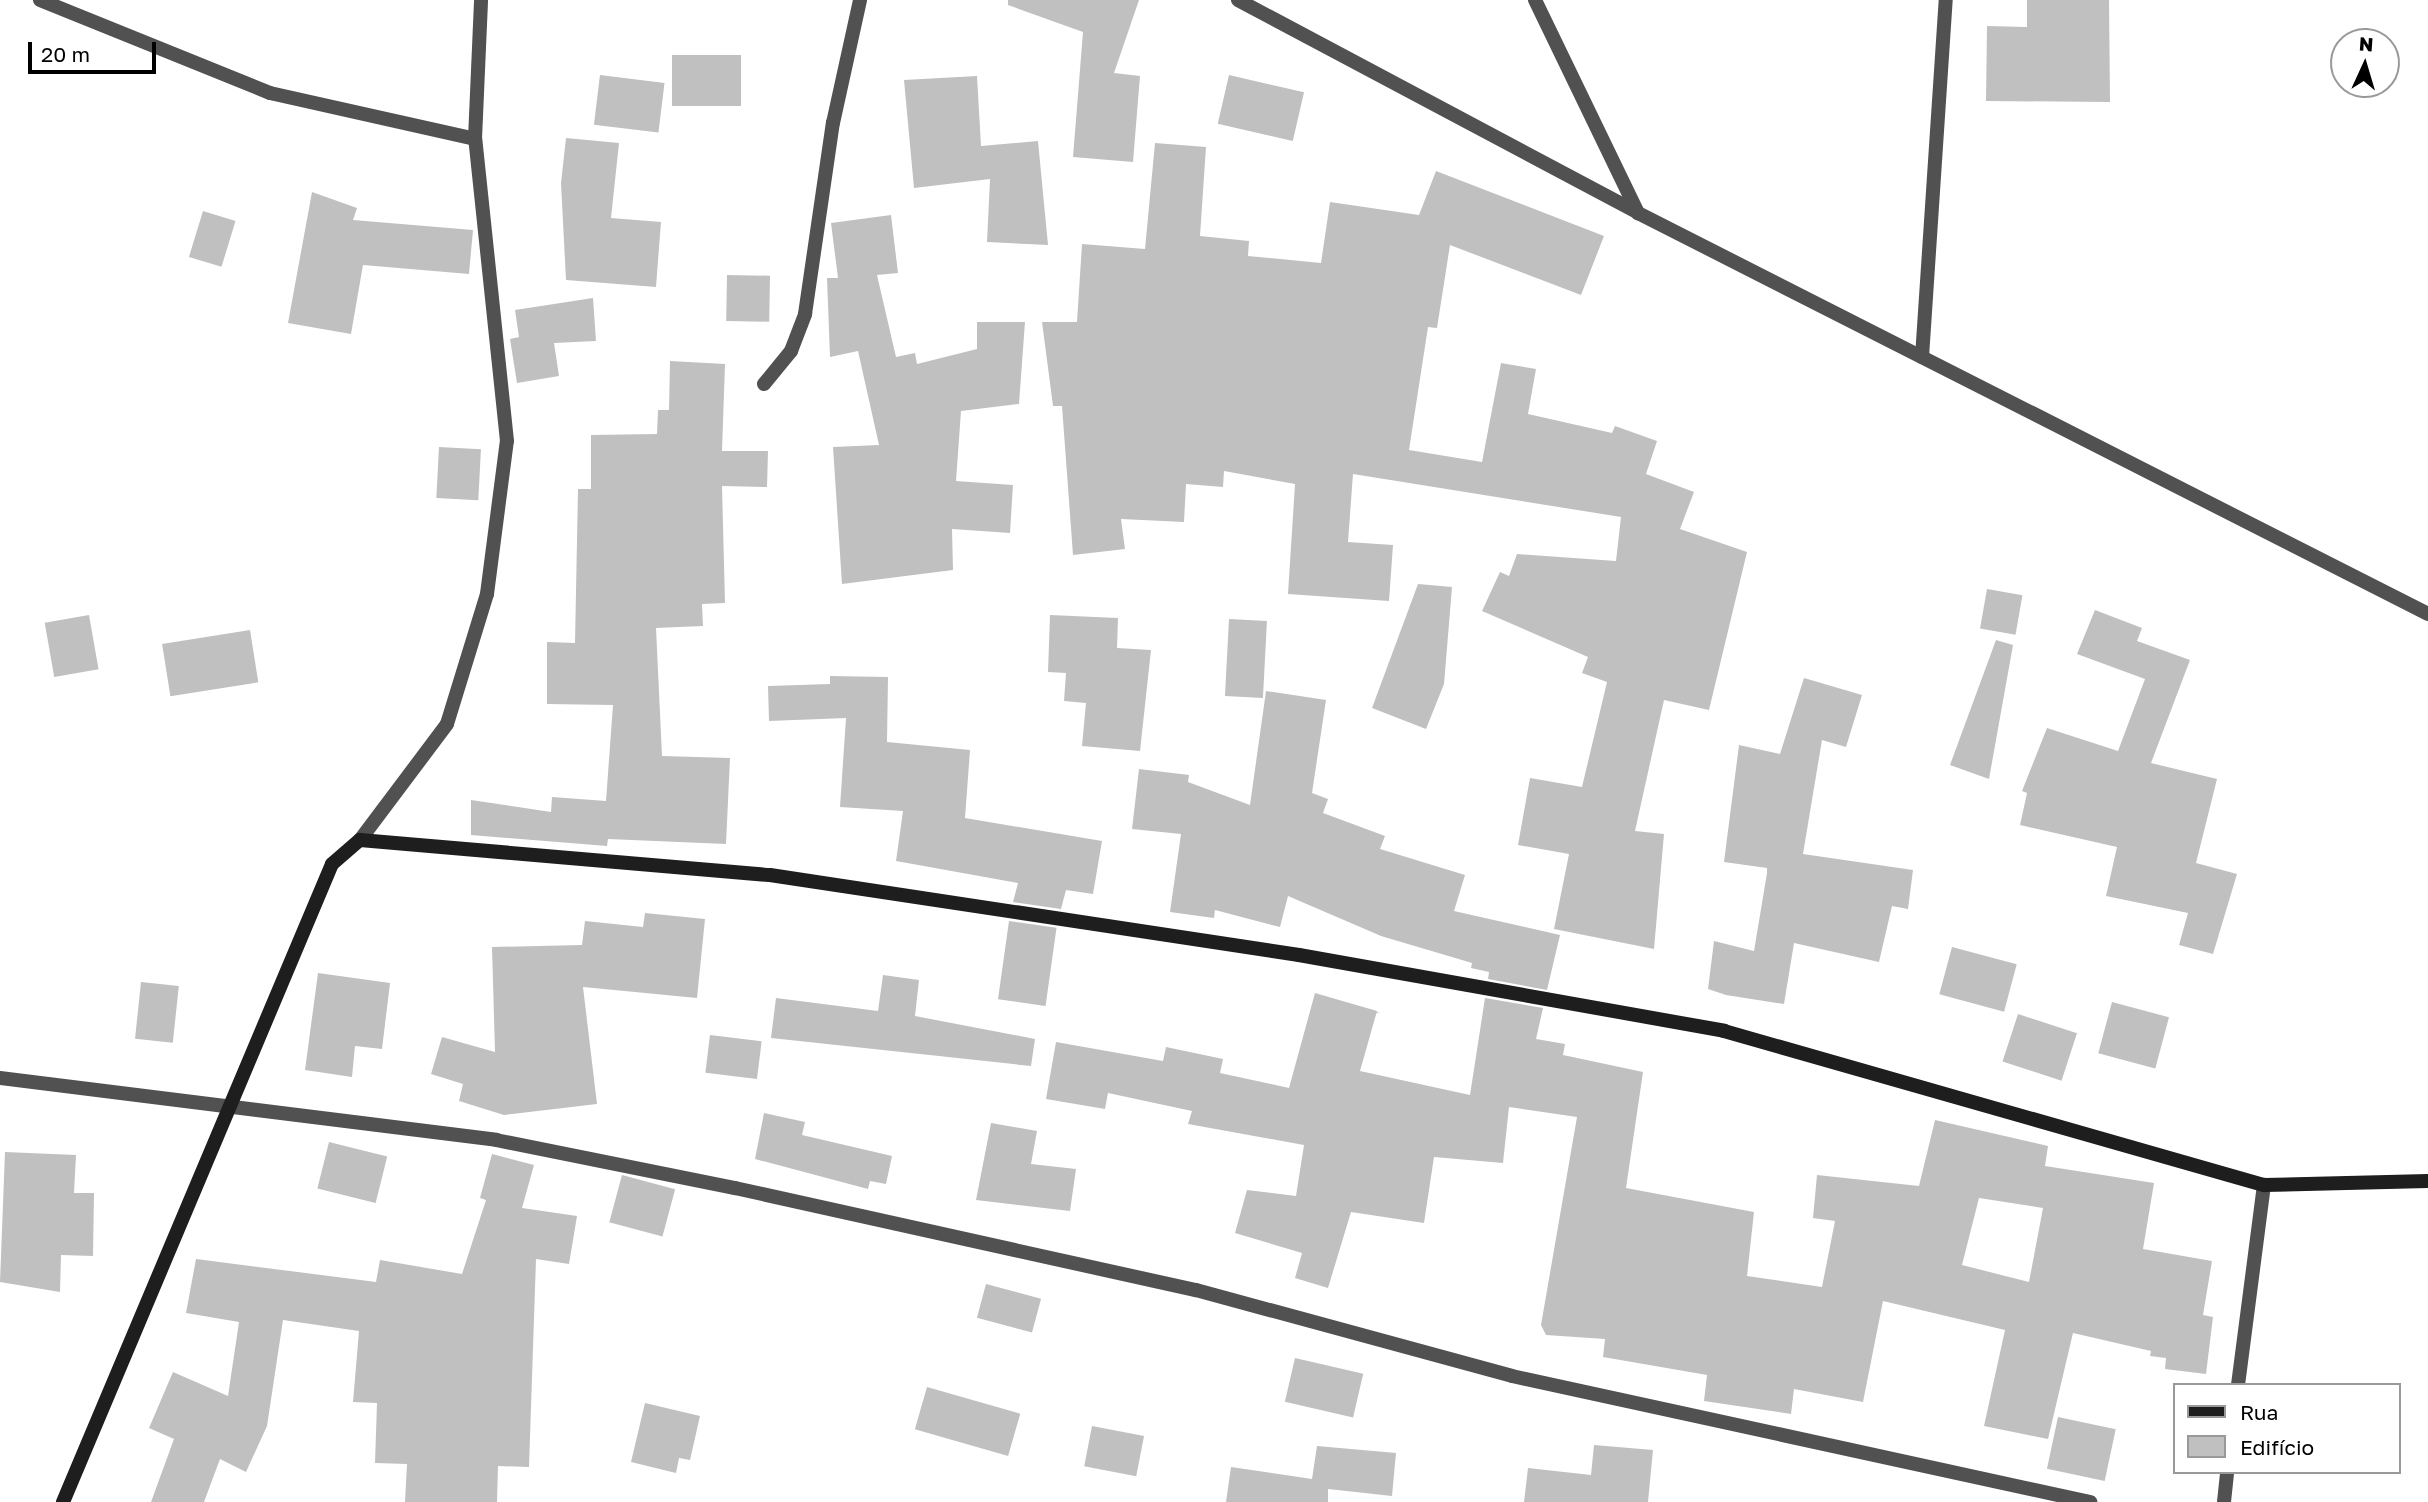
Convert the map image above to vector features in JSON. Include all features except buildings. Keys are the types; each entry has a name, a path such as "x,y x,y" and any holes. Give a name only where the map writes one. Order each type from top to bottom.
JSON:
{"street":[{"path":"40,0 270,93 475,139"},
{"path":"63,1502 226,1108 332,864 360,840 447,724 486,594 507,442 475,139 481,0"},
{"path":"764,384 791,351 805,314 833,123 860,0"},
{"path":"1238,0 1638,213 2428,614"},
{"path":"1535,0 1638,213"},
{"path":"1922,357 1946,0"},
{"path":"360,840 770,875 1299,955 1724,1031 2264,1185 2428,1181"},
{"path":"0,1078 496,1140 735,1188 1196,1290 1512,1376 2090,1502"},
{"path":"2238,1383 2264,1185"},
{"path":"2224,1502 2227,1474"}]}
